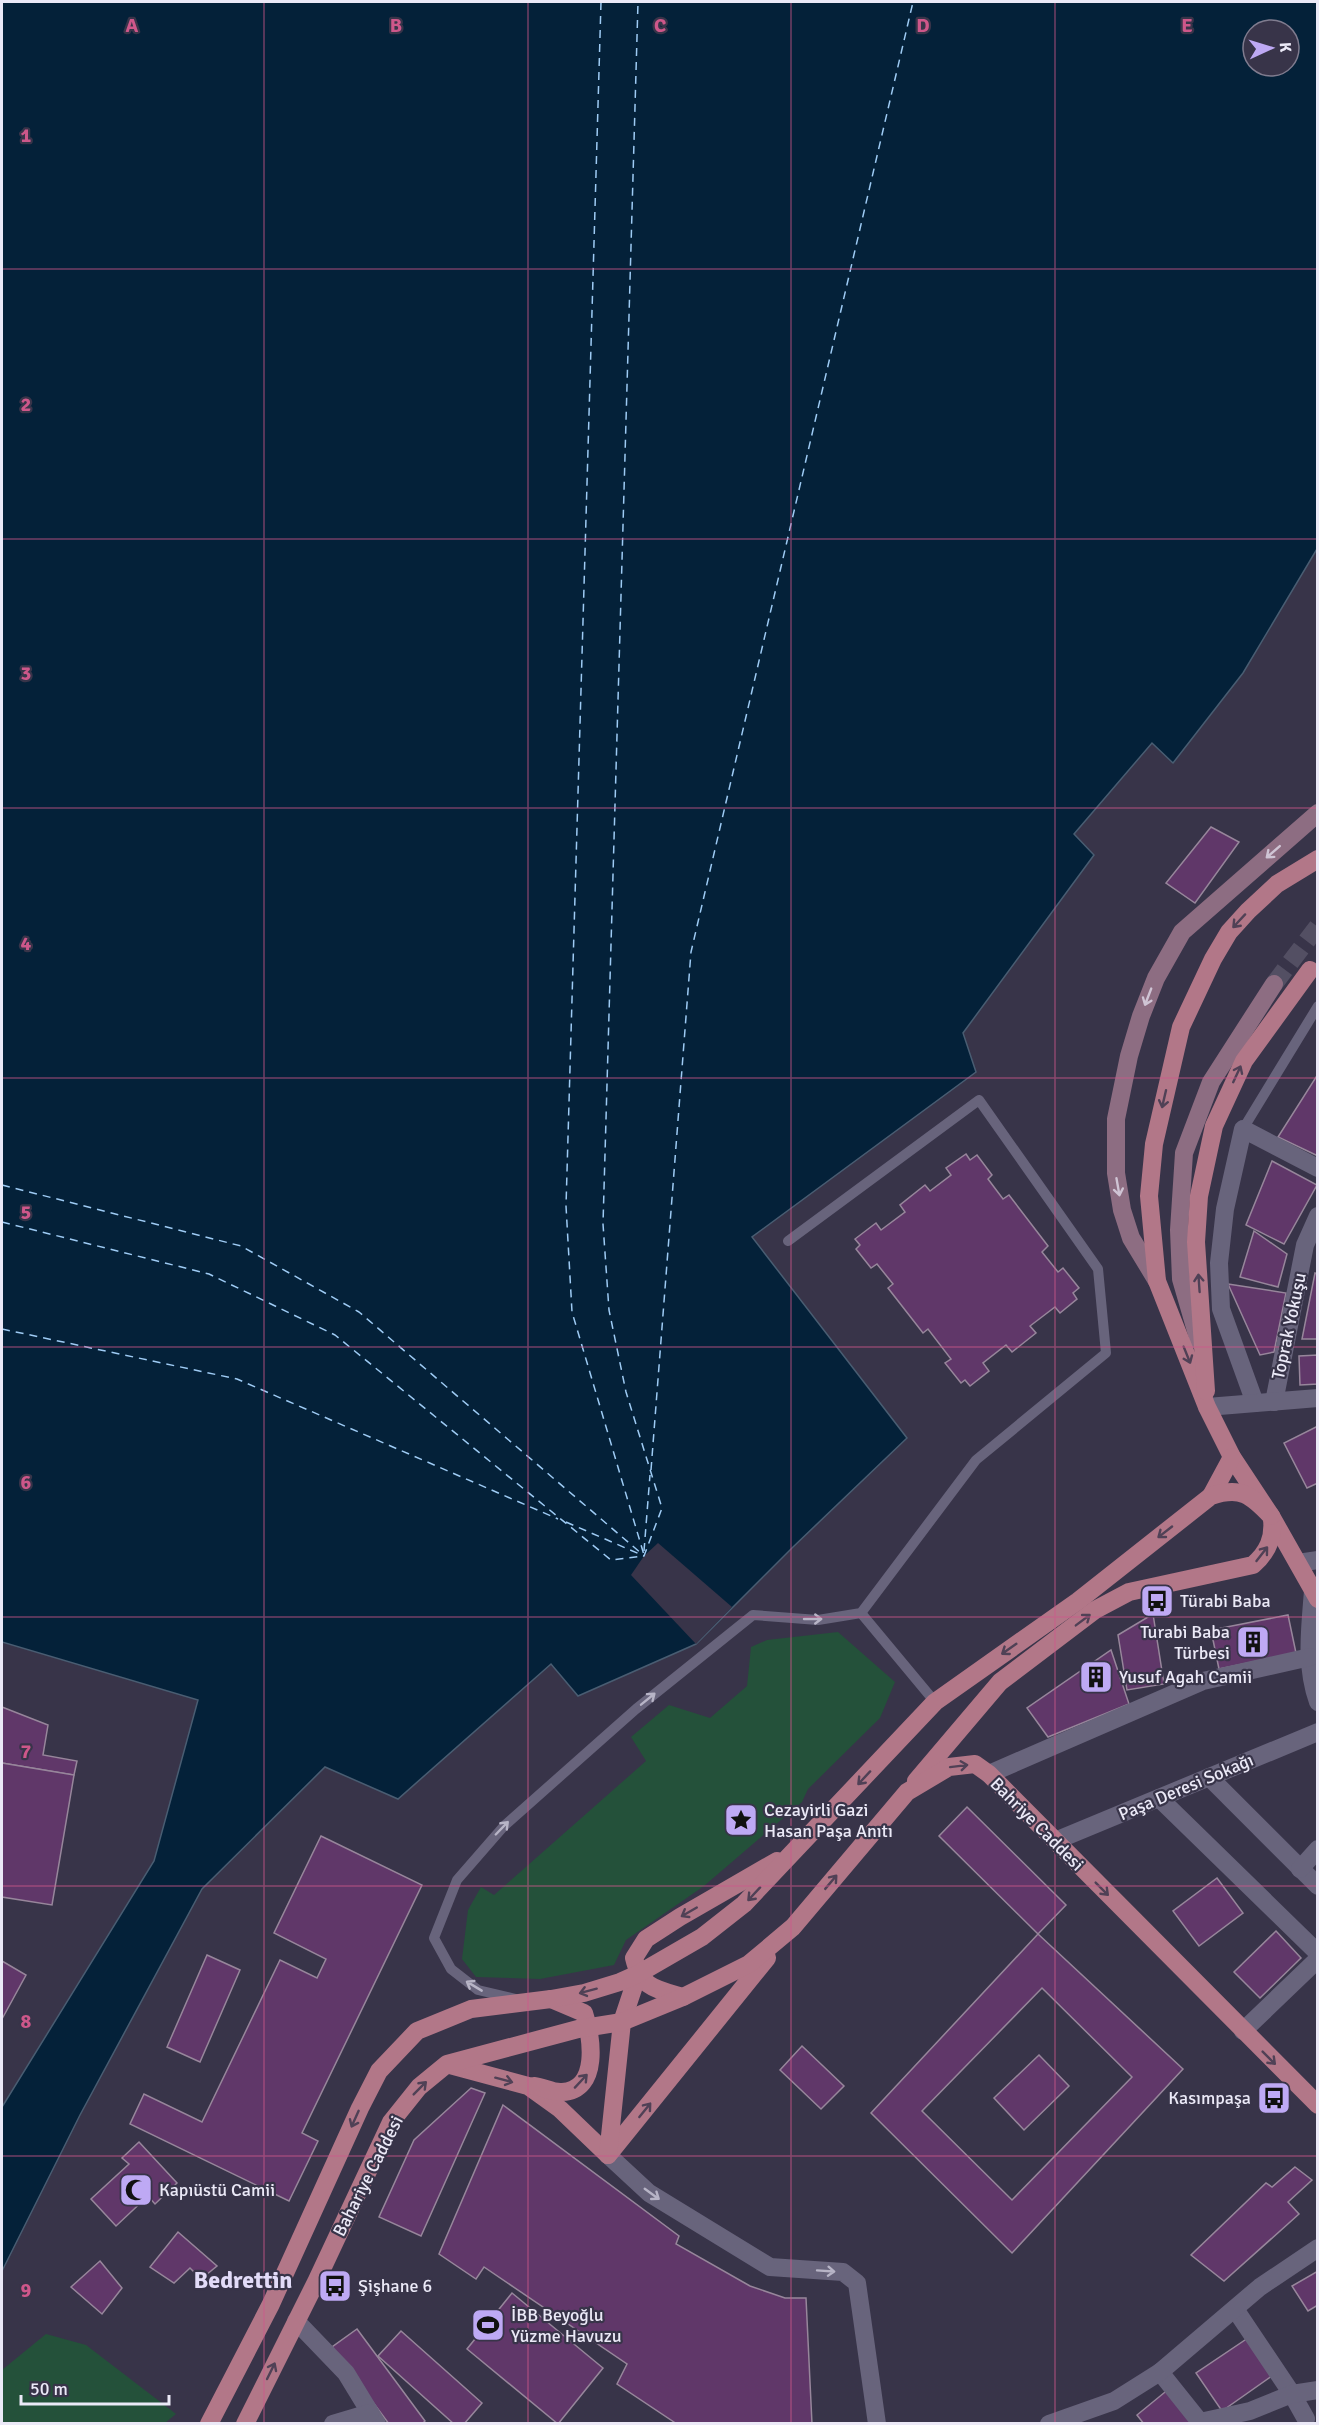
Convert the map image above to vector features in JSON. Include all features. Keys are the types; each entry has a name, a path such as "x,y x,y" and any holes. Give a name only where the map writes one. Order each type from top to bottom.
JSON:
{"main road":[{"path":"1315,1595 1271,1516 1232,1457 1208,1407 1157,1281 1149,1196 1154,1144 1181,1027 1213,959 1229,932 1277,884 1317,859"},
{"path":"1208,1407 1196,1242 1199,1196 1214,1126 1244,1061 1310,969"},
{"path":"1211,1497 1232,1457"},
{"path":"209,2424 271,2304 379,2071 417,2031 471,2009 584,1993 638,1974 702,1937 744,1904 935,1702 1078,1601 1211,1497 1226,1491 1241,1492 1257,1500 1271,1516 1273,1530 1270,1542 1263,1557 1252,1565 1129,1592 1095,1610 1000,1682 907,1792"},
{"name":"Bahriye Caddesi","path":"683,1997 749,1964 793,1927 907,1792 949,1767 975,1764 988,1774 1317,2105"},
{"path":"683,1997 651,1988 638,1974 634,1958 646,1939 794,1851"},
{"path":"608,2155 793,1927"},
{"path":"608,2155 622,2022 638,1974"},
{"name":"Bahariye Caddesi","path":"245,2424 391,2122 419,2088 447,2064 588,2027 622,2022 683,1997"},
{"path":"447,2064 528,2086 563,2092 571,2091 584,2082 590,2071 588,2027 584,2013 551,1999"},
{"path":"528,2086 560,2109 608,2155"}],"street":[{"path":"1157,1281 1131,1238 1122,1210 1116,1173 1116,1119 1141,1016 1156,978 1182,932 1317,813"},
{"path":"1205,1363 1181,1279 1179,1230 1184,1153 1211,1082 1274,984"},
{"path":"1255,1403 1221,1309 1219,1263 1225,1209 1243,1129 1317,1168"},
{"name":"Toprak Yokuşu","path":"1274,1402 1305,1245 1317,1216"},
{"path":"1208,1407 1317,1398"},
{"path":"1298,1563 1317,1560"},
{"path":"1315,1595 1310,1657 1311,1681 1317,1702"},
{"path":"988,1774 1203,1681 1310,1657"},
{"name":"Paşa Deresi Sokağı","path":"1055,1842 1317,1732"},
{"path":"1209,1777 1317,1886"},
{"path":"1159,1798 1317,1953"},
{"path":"1300,1869 1317,1850"},
{"path":"1243,2031 1317,1959"},
{"path":"608,2155 649,2193 770,2267 843,2272 857,2283 877,2424"},
{"path":"1053,2423 1114,2401 1160,2372 1260,2288 1317,2248"},
{"path":"1235,2309 1306,2419"},
{"path":"296,2321 346,2373 373,2418 333,2424"},
{"path":"1160,2372 1200,2422 1250,2411 1292,2394 1317,2390"}],"lane":[{"path":"1243,1129 1317,1006"},
{"path":"551,1999 522,2001 478,1990 451,1970 434,1938 457,1880 504,1826 636,1709 753,1615 818,1620 861,1612 976,1460 1106,1353 1098,1269 979,1100 788,1241"},
{"path":"861,1612 935,1702"}],"green space":[{"path":"838,1632 895,1682 880,1718 808,1789 802,1802 704,1886 626,1940 614,1965 540,1979 476,1977 462,1959 468,1910 481,1887 494,1895 646,1761 631,1737 669,1705 710,1718 747,1686 751,1647 767,1640"},
{"path":"46,2334 86,2345 176,2414 165,2423 2,2424 2,2370"}],"water":[{"path":"2,2 1317,2 1317,549 1243,673 1173,763 1152,743 1074,834 1094,855 963,1033 976,1072 752,1237 907,1438 696,1644 578,1696 551,1664 398,1799 325,1767 202,1889 80,2115 2,2271 2,2107 154,1861 198,1700 2,1642"}],"pier":[{"path":"658,1543 732,1607 696,1644 631,1575 644,1556"}],"building":[{"path":"1211,827 1239,842 1195,903 1166,883"},
{"path":"1318,1074 1318,1156 1278,1137"},
{"path":"966,1154 970,1160 977,1155 992,1175 988,1179 1003,1199 1009,1195 1048,1246 1042,1252 1058,1272 1063,1268 1079,1288 1073,1293 1077,1299 1060,1313 1055,1307 1030,1326 1036,1333 1012,1352 1006,1345 983,1363 989,1371 970,1386 965,1380 961,1383 945,1363 951,1359 928,1329 923,1333 888,1288 893,1284 877,1264 871,1268 856,1249 860,1245 855,1239 876,1223 881,1230 905,1212 900,1205 925,1185 930,1191 951,1175 946,1168"},
{"path":"1272,1161 1317,1185 1284,1244 1246,1225"},
{"path":"1254,1231 1287,1254 1278,1287 1240,1277"},
{"path":"1315,1273 1318,1274 1318,1339 1302,1339"},
{"path":"1228,1284 1286,1293 1274,1352 1260,1355"},
{"path":"1318,1355 1318,1384 1300,1385 1299,1356"},
{"path":"1318,1426 1318,1483 1307,1488 1284,1443"},
{"path":"1153,1614 1164,1684 1127,1690 1118,1635"},
{"name":"Turabi Baba Türbesi","path":"1288,1615 1296,1653 1219,1669 1211,1630"},
{"name":"Yusuf Agah Camii","path":"1111,1650 1129,1704 1048,1737 1027,1708"},
{"path":"2,1707 48,1725 43,1755 77,1761 74,1775 2,1763"},
{"path":"2,1763 74,1775 52,1905 2,1897"},
{"path":"967,1807 1066,1905 1038,1934 939,1836"},
{"path":"321,1836 422,1885 302,2133 318,2141 289,2201 130,2124 144,2094 202,2122 280,1960 317,1978 326,1959 274,1933"},
{"path":"1217,1878 1243,1913 1199,1946 1173,1911"},
{"path":"1276,1931 1301,1958 1260,1998 1234,1972"},
{"path":"1038,1934 1183,2069 1012,2253 871,2113","holes":["1042,1988 1132,2077 1012,2200 922,2111"]},
{"path":"207,1955 240,1970 200,2062 167,2047"},
{"path":"2,1961 26,1975 2,2019"},
{"path":"802,2046 844,2086 821,2109 780,2070"},
{"path":"1039,2055 1069,2086 1024,2130 994,2098"},
{"path":"471,2088 485,2093 421,2236 379,2217 414,2140"},
{"path":"503,2105 679,2236 676,2244 750,2286 785,2298 806,2298 812,2424 677,2424 617,2384 627,2364 484,2267 476,2279 439,2254"},
{"name":"Kapıüstü Camii","path":"139,2142 177,2183 155,2204 148,2196 116,2226 91,2199 129,2164 122,2158"},
{"path":"1295,2167 1312,2180 1288,2202 1299,2214 1224,2281 1191,2255 1266,2183 1272,2187"},
{"path":"178,2232 217,2266 201,2279 190,2268 174,2283 150,2267"},
{"path":"100,2261 122,2288 102,2314 71,2287"},
{"path":"1318,2271 1318,2305 1308,2311 1292,2286"},
{"path":"512,2293 603,2368 558,2424 467,2349"},
{"path":"357,2329 425,2421 422,2424 389,2424 332,2347"},
{"path":"401,2331 482,2403 464,2424 454,2424 378,2356"},
{"path":"1251,2336 1276,2373 1222,2411 1196,2373"},
{"path":"1170,2388 1198,2424 1144,2424 1137,2415"}],"ferry route":[{"path":"601,2 566,1206 572,1312 644,1555"},
{"path":"2,1222 209,1274 335,1335 611,1560 644,1556 662,1508 626,1392 609,1310 603,1224 638,2"},
{"path":"651,1470 691,952 913,2"},
{"path":"2,1185 241,1246 359,1312 642,1554"},
{"path":"2,1329 237,1379 558,1519"},
{"path":"644,1551 650,1475"},
{"path":"566,1522 644,1556"}],"tunnel":[{"path":"1274,984 1318,926"}],"place":[{"name":"Türabi Baba","path":"1157,1601"},
{"name":"Turabi Baba Türbesi","path":"1253,1642"},
{"name":"Yusuf Agah Camii","path":"1096,1677"},
{"name":"Cezayirli Gazi Hasan Paşa Anıtı","path":"741,1820"},
{"name":"Kasımpaşa","path":"1274,2098"},
{"name":"Kapıüstü Camii","path":"136,2190"},
{"name":"Şişhane 6","path":"335,2286"},
{"name":"İBB Beyoğlu Yüzme Havuzu","path":"488,2325"}],"district":[{"name":"Bedrettin","path":"243,2280"}]}
